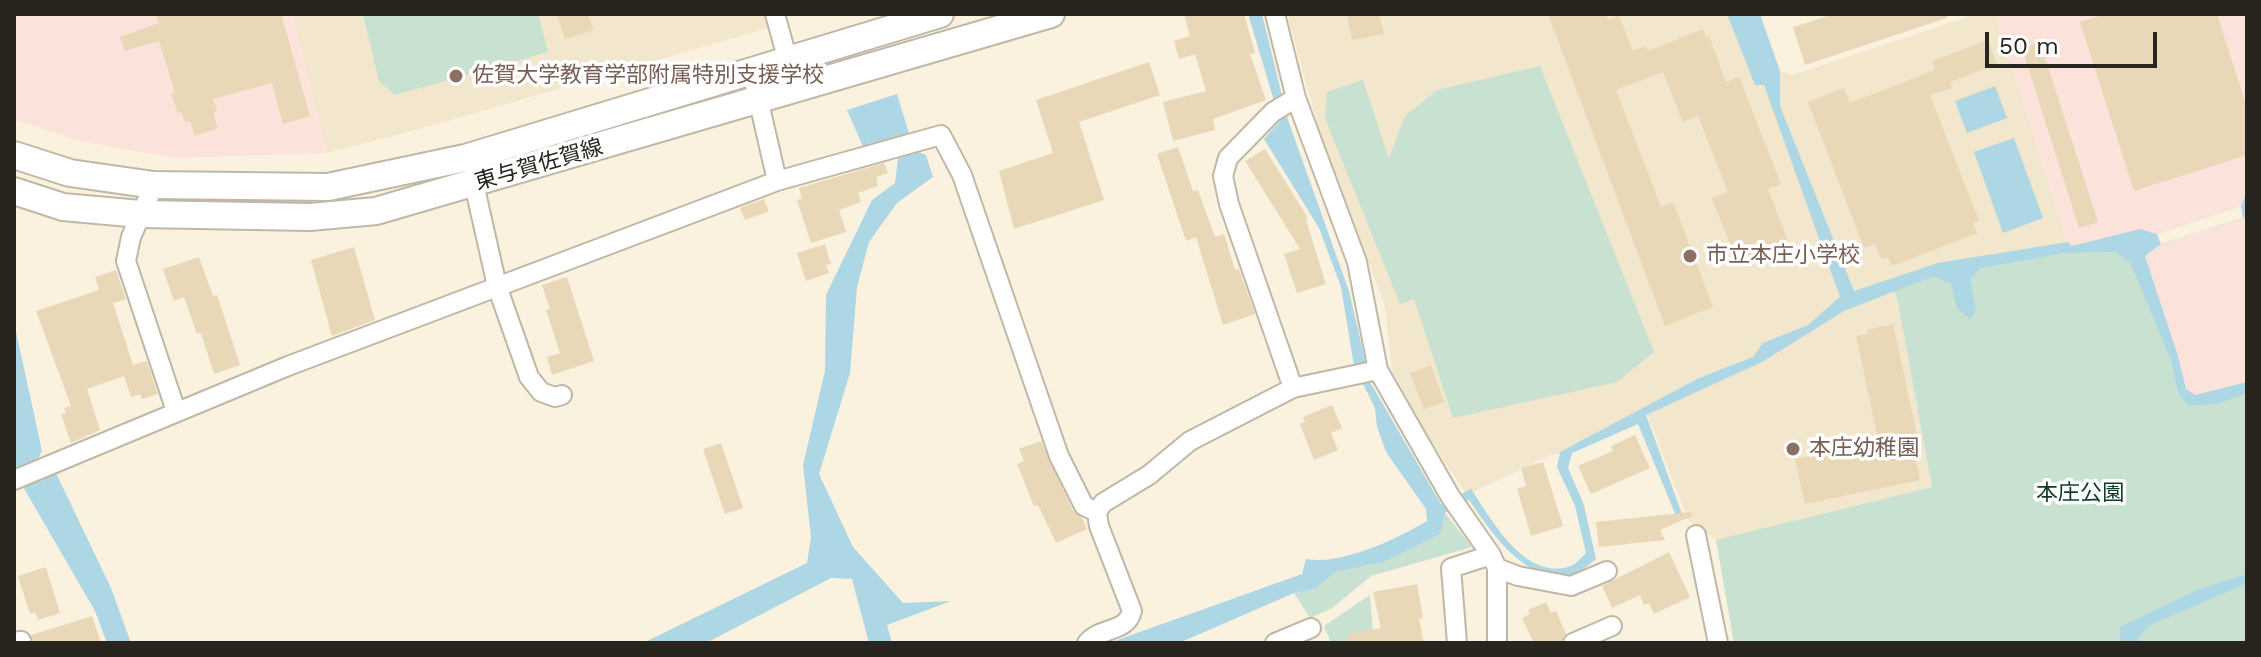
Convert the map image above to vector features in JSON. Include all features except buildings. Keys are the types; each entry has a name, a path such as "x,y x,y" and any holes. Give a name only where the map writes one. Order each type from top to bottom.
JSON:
{"main road":[{"name":"東与賀佐賀線","path":"14,155 70,173 154,185 328,187 465,158 940,14"},
{"name":"東与賀佐賀線","path":"14,191 63,207 140,214 310,217 376,211 1051,14"}],"street":[{"path":"775,14 796,90"},
{"path":"1275,14 1286,105 1357,262 1368,372 1494,562 1518,576 1571,586 1607,571"},
{"path":"752,72 777,181"},
{"path":"1286,105 1228,158 1223,176 1229,204 1293,388"},
{"path":"19,478 176,411 777,181 941,135 962,175 1059,456 1084,506 1097,512"},
{"path":"474,184 497,286 529,377 541,392 555,397 562,395"},
{"path":"154,185 131,237 126,261 176,411"},
{"path":"1087,643 1095,634 1122,626 1130,619 1132,611 1099,526 1097,512 1103,503 1149,475 1190,441 1293,388 1368,372"},
{"path":"1696,535 1718,643"},
{"path":"1457,643 1451,568 1494,562"},
{"path":"1494,562 1497,643"},
{"path":"1573,643 1612,626"},
{"path":"1275,643 1311,628"},
{"path":"14,642 22,643"}],"shaded area":[{"path":"14,14 293,14 327,153 174,158 80,141 14,119"},
{"name":"佐賀大学教育学部附属特別支援学校","path":"293,14 768,14 772,27 327,153"},
{"name":"市立本庄小学校","path":"1287,14 1727,14 1756,85 1764,84 1780,71 1792,75 1977,14 1995,14 2069,248 1891,285 1897,298 1932,487 1716,540 1689,521 1646,412 1566,453 1551,455 1467,495 1428,437 1392,371 1385,306 1322,140"},
{"path":"1995,14 2247,14 2247,384 2193,397 2069,248"}],"green space":[{"path":"363,14 538,14 548,52 395,95 379,81"},
{"path":"1540,66 1654,352 1617,382 1453,418 1414,299 1400,304 1325,118 1327,92 1363,80 1389,159 1404,117 1437,90"},
{"name":"本庄公園","path":"2069,248 2135,248 2184,389 2194,397 2247,384 2247,643 1734,643 1716,540 1932,487 1897,298 1891,285 1960,264"},
{"path":"1445,513 1472,547 1371,576 1332,608 1310,618 1294,593 1315,589 1336,572 1384,562 1439,534"},
{"path":"1370,595 1374,643 1331,643 1324,626"}],"water":[{"path":"1248,14 1262,14 1288,120 1349,291 1370,382 1441,504 1471,489 1512,545 1539,565 1554,569 1571,566 1586,553 1575,506 1557,467 1560,452 1699,378 1753,357 1763,343 1808,325 1840,297 1764,85 1755,85 1727,14 1760,14 1780,71 1780,106 1854,291 1938,263 2068,242 2072,246 2140,229 2157,234 2241,206 2247,191 2247,217 2161,244 2145,256 2186,389 2195,395 2247,382 2247,393 2217,404 2188,406 2178,392 2171,360 2130,262 2116,252 2064,253 1981,268 1970,279 1976,310 1970,319 1957,308 1951,284 1934,276 1844,311 1762,362 1646,415 1682,514 1676,516 1638,424 1572,453 1568,468 1584,505 1596,559 1578,572 1558,576 1542,573 1527,565 1500,541 1469,500 1445,513 1440,534 1384,562 1336,572 1315,589 1294,593 1179,643 1109,643 1302,574 1306,559 1352,555 1400,536 1427,521 1426,509 1386,452 1377,427 1375,408 1354,366 1341,287 1319,228 1264,139 1280,121"},
{"path":"1995,86 2007,118 1967,133 1955,101"},
{"path":"897,94 914,150 926,155 933,177 897,203 869,242 857,287 850,373 819,474 853,547 903,603 951,601 887,625 892,643 869,643 852,579 831,578 706,643 643,643 807,563 811,537 803,465 825,371 826,295 872,200 895,183 898,159 890,142 864,149 847,110"},
{"path":"2014,138 2043,218 2003,233 1974,152"},
{"path":"14,322 42,451 37,461 55,471 111,588 131,643 107,643 95,611 22,485 25,466 14,466"},
{"path":"2247,574 2247,583 2148,626 2138,643 2120,643 2120,627 2200,589"}],"pier":[{"path":"2241,206 2243,218 2161,244 2157,234"}],"place":[{"name":"佐賀大学教育学部附属特別支援学校","path":"456,76"},
{"name":"市立本庄小学校","path":"1690,256"},
{"name":"本庄幼稚園","path":"1793,449"}]}
